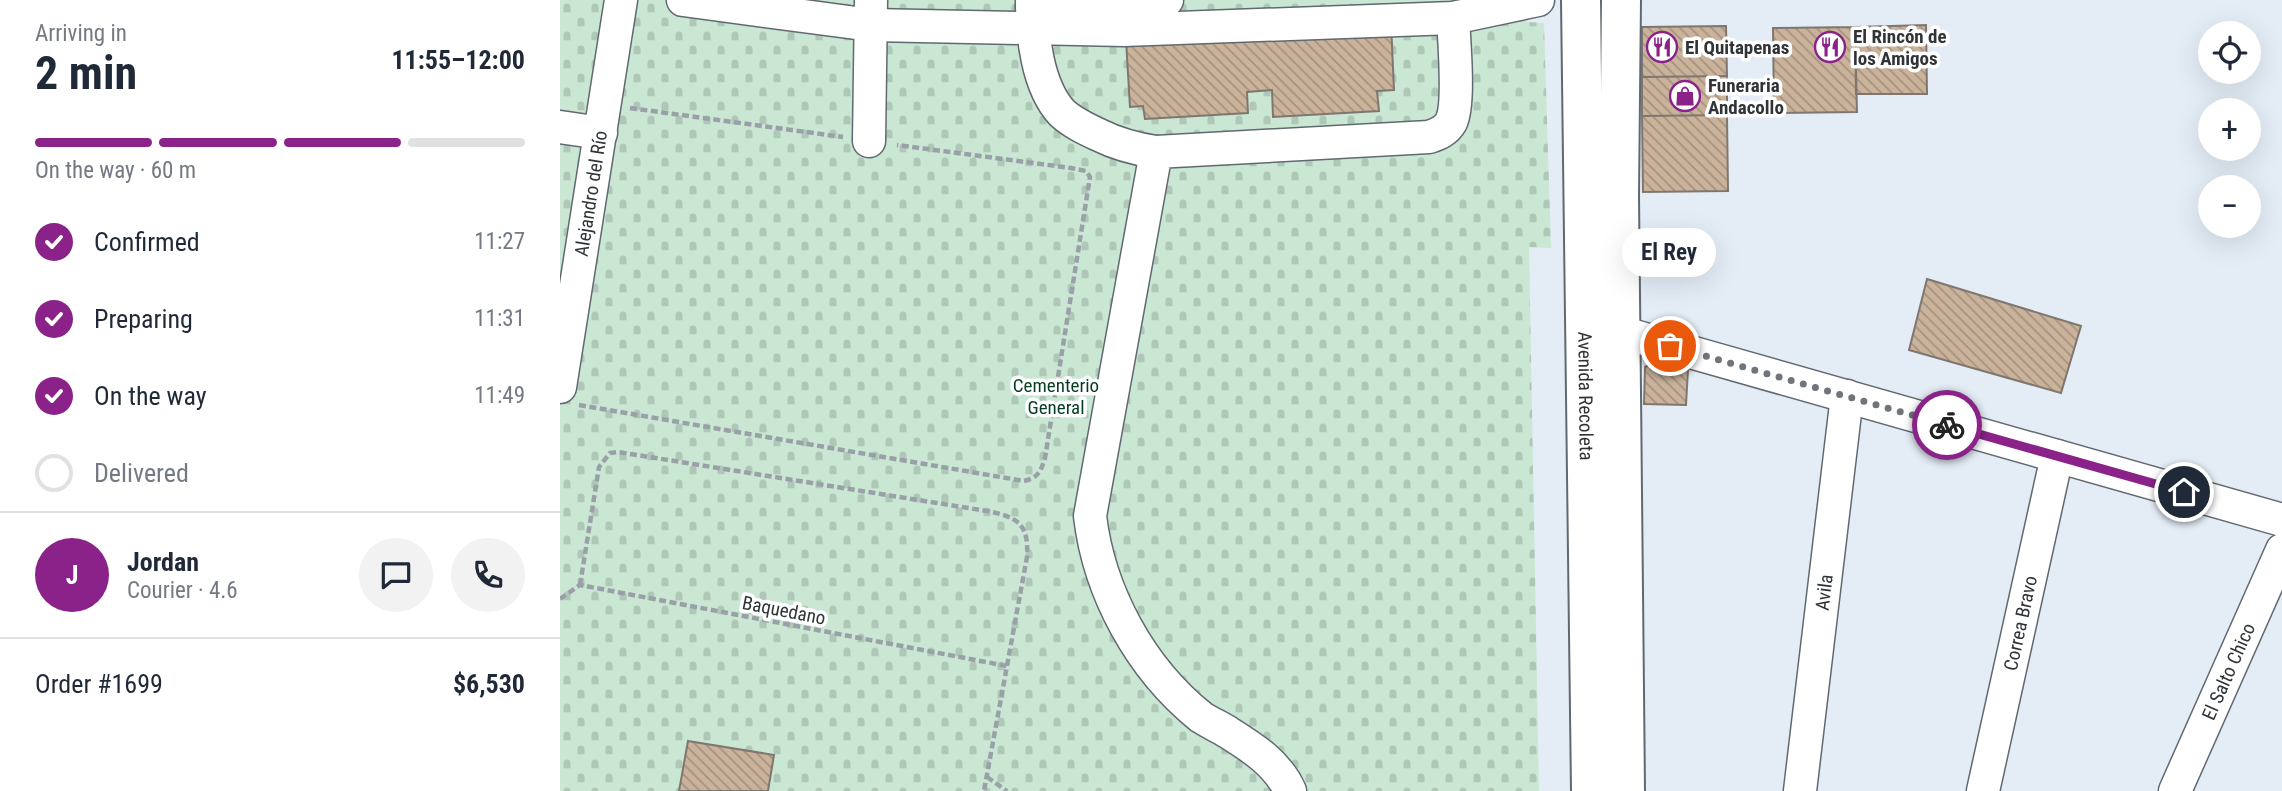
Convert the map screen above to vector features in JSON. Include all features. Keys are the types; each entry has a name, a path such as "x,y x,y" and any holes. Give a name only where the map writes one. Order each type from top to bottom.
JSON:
{"main road":[{"name":"Avenida Recoleta","path":"1581,0 1591,791"},
{"name":"Avenida Recoleta","path":"1621,0 1620,332 1625,791"}],"street":[{"name":"Alejandro del Río","path":"567,396 621,0"},
{"path":"683,0 926,13 1033,12 1167,0"},
{"path":"1033,12 1124,30 1453,18 1538,0"},
{"path":"869,141 871,12"},
{"path":"1033,12 1046,88 1060,110 1078,125 1105,138 1138,150 1156,152 1429,137 1441,133 1449,125 1455,108 1453,18"},
{"path":"560,127 603,119"},
{"path":"1156,152 1091,506 1093,542 1101,574 1113,601 1148,660 1172,690 1203,718 1261,754 1290,791"},
{"path":"1620,332 2282,520"},
{"name":"Avila","path":"1800,791 1847,396"},
{"name":"Correa Bravo","path":"1983,791 2057,456"},
{"name":"El Salto Chico","path":"2175,791 2282,550"}],"path":[{"path":"567,396 1024,481 1033,479 1038,475 1045,458 1090,177 1086,171 1071,168 869,141 603,119"},
{"path":"560,599 580,585 596,476 603,459 610,453 618,452 1012,517 1023,528 1028,545 984,791"},
{"name":"Baquedano","path":"580,585 1007,666"},
{"path":"987,777 1007,791"}],"green space":[{"name":"Cementerio General","path":"560,0 1526,0 1528,22 1544,23 1551,248 1529,247 1539,791 560,791"}],"building":[{"path":"1391,23 1394,90 1377,91 1379,111 1273,117 1272,90 1247,92 1248,113 1145,119 1143,106 1130,107 1126,40"},
{"path":"1926,25 1927,94 1856,94 1855,27"},
{"path":"1726,26 1727,76 1642,77 1642,27"},
{"path":"1855,27 1857,112 1774,113 1773,28"},
{"name":"Funeraria Andacollo","path":"1727,76 1727,115 1642,116 1642,77"},
{"path":"1727,115 1728,191 1643,192 1642,116"},
{"path":"1927,279 2081,326 2061,393 1909,350"},
{"path":"1660,360 1688,370 1686,405 1644,404 1645,367"},
{"path":"688,741 774,755 768,791 679,791"}],"way so far":[{"path":"1670,346 1947,425"}],"place":[{"name":"El Quitapenas","path":"1662,47"},
{"name":"El Rincón de los Amigos","path":"1830,47"},
{"name":"Funeraria Andacollo","path":"1685,96"},
{"name":"El Rey","path":"1670,346"}],"route":[{"path":"1947,425 2184,492"}]}
